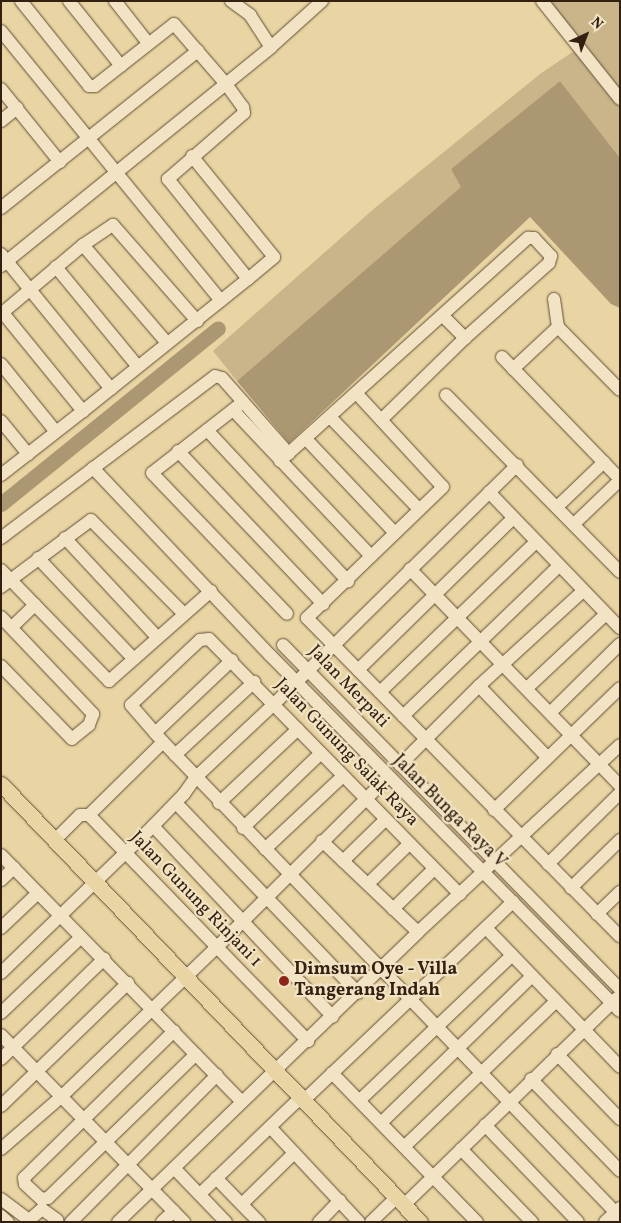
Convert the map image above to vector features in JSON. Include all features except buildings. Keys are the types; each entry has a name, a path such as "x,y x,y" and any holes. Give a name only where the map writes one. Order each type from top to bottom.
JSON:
{"main road":[{"path":"1,784 93,885"},
{"path":"1,796 93,885 420,1222"}],"street":[{"path":"20,1 89,86 95,86 148,43 176,24 226,84 243,106 244,113 192,156 168,179 248,279"},
{"path":"69,1 121,66"},
{"path":"115,1 148,43"},
{"path":"231,1 250,15 271,47"},
{"path":"111,389 29,289 3,261 226,84 322,1"},
{"path":"542,1 620,99"},
{"path":"1,31 221,301"},
{"path":"1,208 90,140 198,51"},
{"path":"1,89 60,162"},
{"path":"1,121 17,108"},
{"path":"1,474 197,321 274,257 192,156"},
{"path":"82,411 2,314 29,289 83,245 109,226 115,226 197,321"},
{"path":"284,458 358,395 528,238 534,238 551,256 550,262 465,338 381,420"},
{"path":"83,245 167,344"},
{"path":"56,267 138,367"},
{"path":"554,300 558,327 620,390"},
{"path":"444,317 465,338"},
{"path":"513,369 558,327"},
{"path":"502,357 620,480 574,524"},
{"path":"1,364 56,432"},
{"path":"1,538 215,376 222,378 238,406 371,556"},
{"path":"358,395 442,483 442,489 419,509 348,581 307,618 522,839 620,936"},
{"path":"446,395 517,465 620,572"},
{"path":"238,406 154,468 153,474 288,614"},
{"path":"331,418 419,509"},
{"path":"1,421 28,454"},
{"path":"207,430 348,581"},
{"path":"307,440 395,533"},
{"path":"178,451 323,604"},
{"path":"557,507 604,462"},
{"path":"1,973 176,803 195,778 274,704 517,465"},
{"name":"Jalan Bunga Raya V","path":"93,468 388,777 617,1003"},
{"path":"489,492 558,567 620,628"},
{"path":"358,670 513,518"},
{"path":"184,614 90,520 38,558 4,579 35,605 107,681 112,681 157,637 184,614 211,591"},
{"path":"65,538 157,637"},
{"path":"380,692 536,542"},
{"path":"38,558 134,659"},
{"path":"403,716 558,567"},
{"path":"410,569 551,712 620,786"},
{"path":"400,765 479,686 583,591"},
{"path":"12,627 35,605"},
{"path":"527,688 606,614"},
{"path":"1,617 93,714 89,725 72,739 1,666"},
{"name":"Jalan Gunung Salak Raya","path":"159,738 131,705 200,640 206,638 254,682 433,870 460,894"},
{"path":"551,712 620,644"},
{"name":"Jalan Merpati","path":"283,645 620,989"},
{"path":"54,840 80,816 88,815 232,660"},
{"path":"175,755 254,682"},
{"path":"479,686 547,757"},
{"path":"494,810 620,688"},
{"path":"220,803 298,729"},
{"path":"159,738 410,1002 618,1212 605,1222"},
{"path":"118,1222 308,1041 330,1014 358,992 418,932 495,861 522,839 620,745"},
{"path":"243,828 321,753"},
{"path":"265,849 343,776"},
{"path":"1,1149 61,1097 216,948 241,920 388,777"},
{"path":"548,864 620,793"},
{"path":"176,803 358,992"},
{"name":"Jalan Gunung Rinjani 1","path":"88,815 308,1041"},
{"path":"343,861 385,820"},
{"path":"153,826 330,1014"},
{"path":"573,890 620,840"},
{"path":"322,841 418,932"},
{"path":"368,884 409,844"},
{"path":"573,890 620,847"},
{"path":"1,855 128,983 242,1102"},
{"path":"1,880 14,868"},
{"path":"393,909 433,870"},
{"path":"597,914 620,892"},
{"path":"1,928 38,893"},
{"path":"200,1194 270,1127 410,1002 513,902"},
{"path":"486,928 620,1067"},
{"path":"1,1013 81,937"},
{"path":"358,1098 509,952"},
{"path":"1,1059 104,959"},
{"path":"382,1122 532,976"},
{"path":"1,1106 128,983"},
{"path":"408,1149 558,1002"},
{"path":"371,1222 434,1176 531,1078 583,1029 617,1003"},
{"path":"174,1031 82,1119 24,1178 26,1184 41,1199 48,1198 196,1054"},
{"path":"1,1035 184,1222"},
{"path":"557,1054 620,1119"},
{"path":"332,1073 382,1122 477,1222"},
{"path":"70,1222 217,1075"},
{"path":"531,1078 620,1171"},
{"path":"484,1125 578,1222"},
{"path":"270,1127 359,1222"},
{"path":"460,1151 525,1222"},
{"path":"242,1204 294,1153"},
{"path":"174,1168 226,1222"},
{"path":"481,1173 532,1222"},
{"path":"216,1178 259,1222"},
{"path":"1,1199 28,1221 42,1210 57,1220"},
{"path":"320,1222 340,1200"},
{"path":"162,1222 174,1211"},
{"path":"1,1216 8,1222"}],"shaded area":[{"path":"540,1 620,1 620,158 560,81 451,169 462,187 237,381 213,351 376,207 540,74 577,49"},
{"path":"560,81 620,158 620,308 611,304 530,217 289,443 237,381 461,187 451,169"}],"waterway":[{"path":"1,504 218,328"}],"place":[{"name":"Dimsum Oye - Villa Tangerang Indah","path":"284,981"}]}
